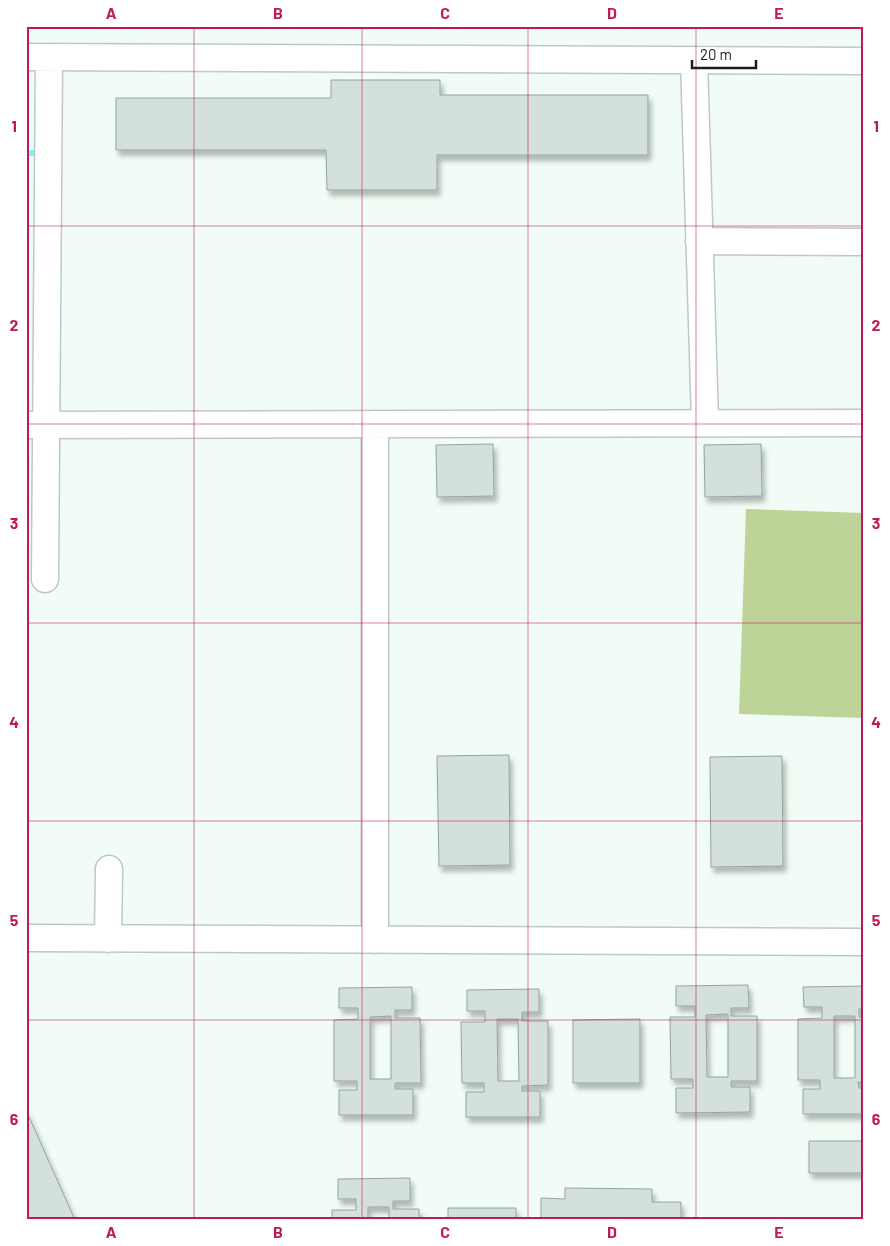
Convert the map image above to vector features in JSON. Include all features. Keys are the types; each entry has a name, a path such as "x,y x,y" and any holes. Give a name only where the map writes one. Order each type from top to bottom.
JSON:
{"street":[{"path":"45,579 36,424 38,57 864,60"},
{"path":"694,60 705,421"},
{"path":"699,241 864,242"},
{"path":"36,424 864,422"},
{"path":"375,424 375,940"},
{"path":"108,869 108,939"},
{"path":"26,938 864,942"}],"green space":[{"path":"746,509 864,513 864,718 739,714"}],"building":[{"path":"331,80 440,80 440,95 648,95 648,155 437,155 437,190 327,190 326,150 116,150 116,98 331,98"},
{"path":"493,444 494,496 437,497 436,445"},
{"path":"761,444 762,496 705,497 704,445"},
{"path":"509,755 510,865 439,866 437,756"},
{"path":"782,756 783,866 711,867 710,757"},
{"path":"748,985 749,1008 731,1008 731,1016 757,1016 757,1081 731,1081 731,1087 750,1087 750,1112 676,1113 676,1088 693,1088 693,1079 671,1079 670,1017 695,1017 695,1006 676,1006 676,986","holes":["728,1014 728,1077 707,1077 706,1015"]},
{"path":"864,986 864,1009 859,1009 859,1017 864,1017 864,1082 858,1082 859,1088 864,1088 864,1114 803,1114 803,1089 820,1089 820,1080 798,1080 798,1019 822,1018 822,1007 804,1007 803,987","holes":["834,1016 855,1016 855,1078 834,1078"]},
{"path":"412,987 412,1010 395,1010 395,1018 420,1018 421,1083 395,1083 395,1089 413,1089 413,1115 339,1115 339,1090 357,1090 357,1081 334,1081 334,1020 358,1019 358,1008 339,1008 339,988","holes":["391,1016 391,1079 370,1079 370,1017"]},
{"path":"539,989 539,1012 522,1012 522,1021 548,1021 548,1085 522,1086 522,1091 540,1091 540,1117 466,1117 466,1092 484,1092 484,1083 462,1083 461,1022 485,1022 485,1011 467,1011 467,990","holes":["497,1019 518,1019 519,1081 498,1081"]},
{"path":"640,1019 640,1083 573,1083 573,1020"},
{"path":"26,1110 75,1220 26,1220"},
{"path":"809,1141 864,1141 864,1173 809,1173"},
{"path":"410,1178 410,1201 393,1201 393,1209 419,1209 419,1220 389,1220 389,1207 368,1207 368,1220 332,1220 332,1210 356,1210 356,1199 338,1199 338,1179"},
{"path":"565,1188 652,1189 652,1202 681,1202 681,1220 541,1220 541,1198 565,1199"},
{"path":"448,1208 516,1208 516,1220 448,1220"}],"waterway":[{"path":"26,153 36,153"}]}
